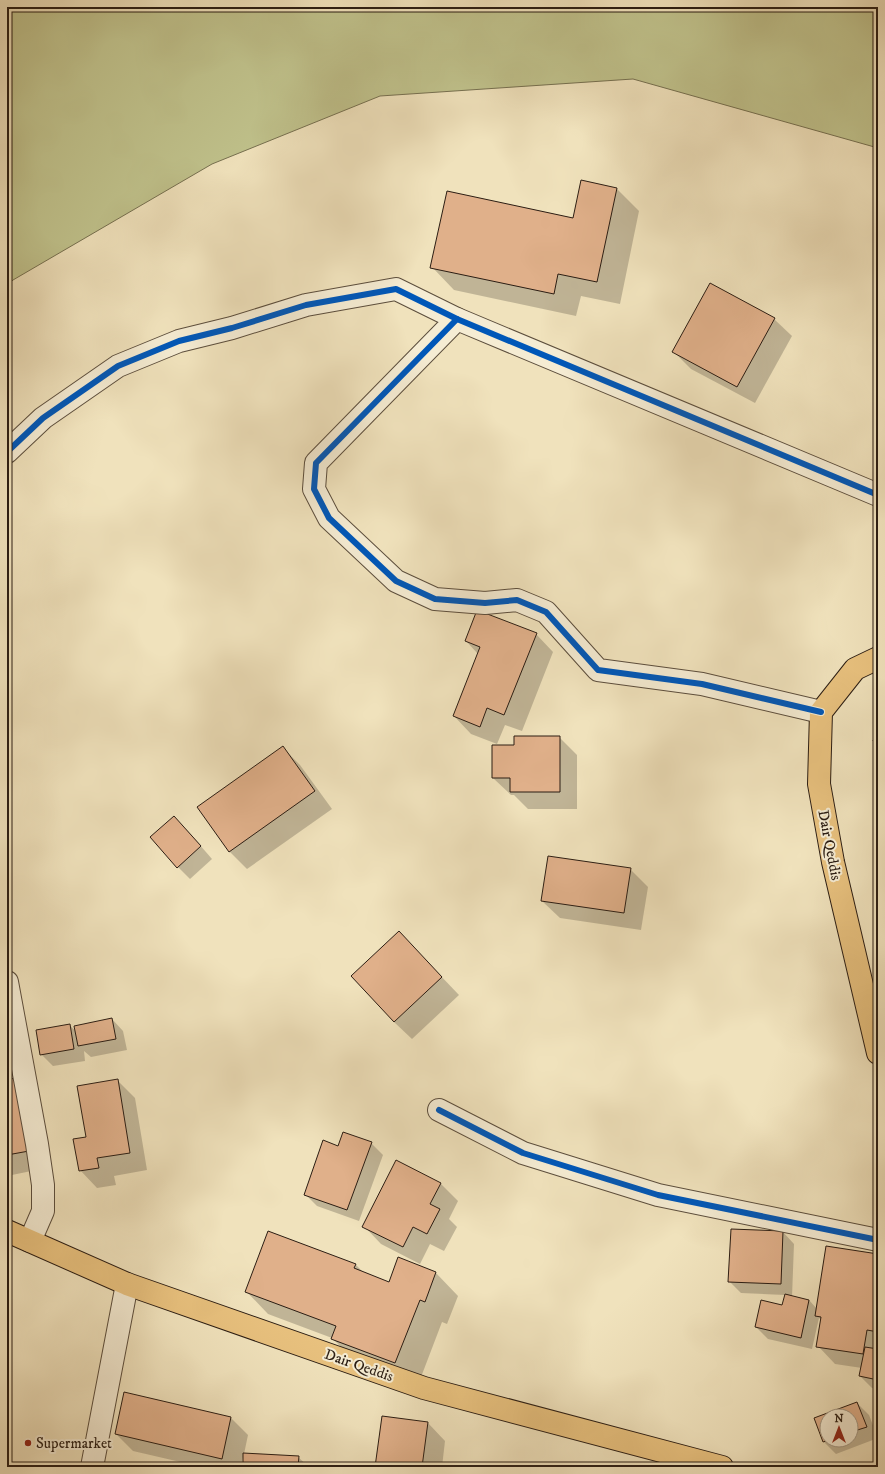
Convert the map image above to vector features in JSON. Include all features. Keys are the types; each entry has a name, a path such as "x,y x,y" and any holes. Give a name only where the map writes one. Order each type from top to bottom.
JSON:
{"main road":[{"path":"821,712 855,669 878,658"},
{"name":"Dair Qeddis","path":"821,712 820,792 833,862 878,1053"},
{"name":"Dair Qeddis","path":"7,1231 127,1284 424,1388 722,1467"}],"street":[{"path":"7,452 43,418 118,366 179,341 232,328 306,305 396,289 457,319 878,495"},
{"path":"457,319 316,463 314,489 329,518 396,582 435,600 485,603 517,600 546,612 598,670 702,684 821,712"},
{"path":"7,982 37,1144 43,1185 43,1211 30,1241"},
{"path":"439,1110 523,1153 658,1195 878,1240"},
{"path":"92,1467 127,1284"}],"green space":[{"path":"7,7 878,7 878,148 633,79 380,96 212,164 13,280 7,286"}],"building":[{"path":"581,180 617,188 597,282 558,274 554,294 430,268 447,191 573,218"},
{"path":"710,283 775,318 737,387 672,352"},
{"path":"477,610 537,633 504,715 487,708 480,727 453,716 480,647 465,641"},
{"path":"514,736 560,736 560,792 510,792 510,778 492,778 492,745 514,745"},
{"path":"878,738 878,755 873,740"},
{"path":"283,746 315,791 229,852 197,807"},
{"path":"174,816 201,846 177,868 150,837"},
{"path":"548,856 631,868 624,913 541,901"},
{"path":"399,931 442,977 394,1022 351,976"},
{"path":"112,1018 116,1039 78,1046 74,1026"},
{"path":"70,1024 74,1049 40,1055 36,1030"},
{"path":"15,1078 29,1151 7,1155 7,1080"},
{"path":"118,1079 130,1153 97,1158 99,1168 79,1171 73,1139 86,1137 77,1086"},
{"path":"343,1132 372,1142 347,1210 304,1195 323,1140 338,1146"},
{"path":"396,1160 441,1183 430,1204 440,1209 427,1234 413,1227 403,1247 362,1227"},
{"path":"731,1229 783,1231 781,1284 728,1282"},
{"path":"268,1231 356,1264 354,1268 389,1282 398,1257 436,1272 425,1302 420,1300 395,1363 331,1339 336,1326 245,1292"},
{"path":"826,1246 878,1254 878,1332 867,1330 863,1354 816,1347 821,1317 815,1316"},
{"path":"785,1294 809,1300 801,1338 755,1327 761,1300 782,1305"},
{"path":"865,1347 878,1349 878,1380 859,1376"},
{"path":"124,1392 231,1417 222,1459 115,1434"},
{"path":"857,1402 867,1427 859,1430 859,1408 841,1408"},
{"path":"382,1416 428,1422 422,1467 375,1467"},
{"path":"819,1416 819,1431 814,1418"},
{"path":"243,1453 299,1456 298,1467 243,1467"}],"cycle path":[{"path":"7,452 43,418 118,366 179,341 232,328 306,305 396,289 457,319 316,463 314,489 329,518 396,581 435,599 485,603 517,600 546,612 598,670 702,684 821,712"},
{"path":"457,319 878,495"},
{"path":"439,1110 523,1153 658,1195 878,1240"}],"place":[{"name":"Supermarket","path":"28,1443"}]}
